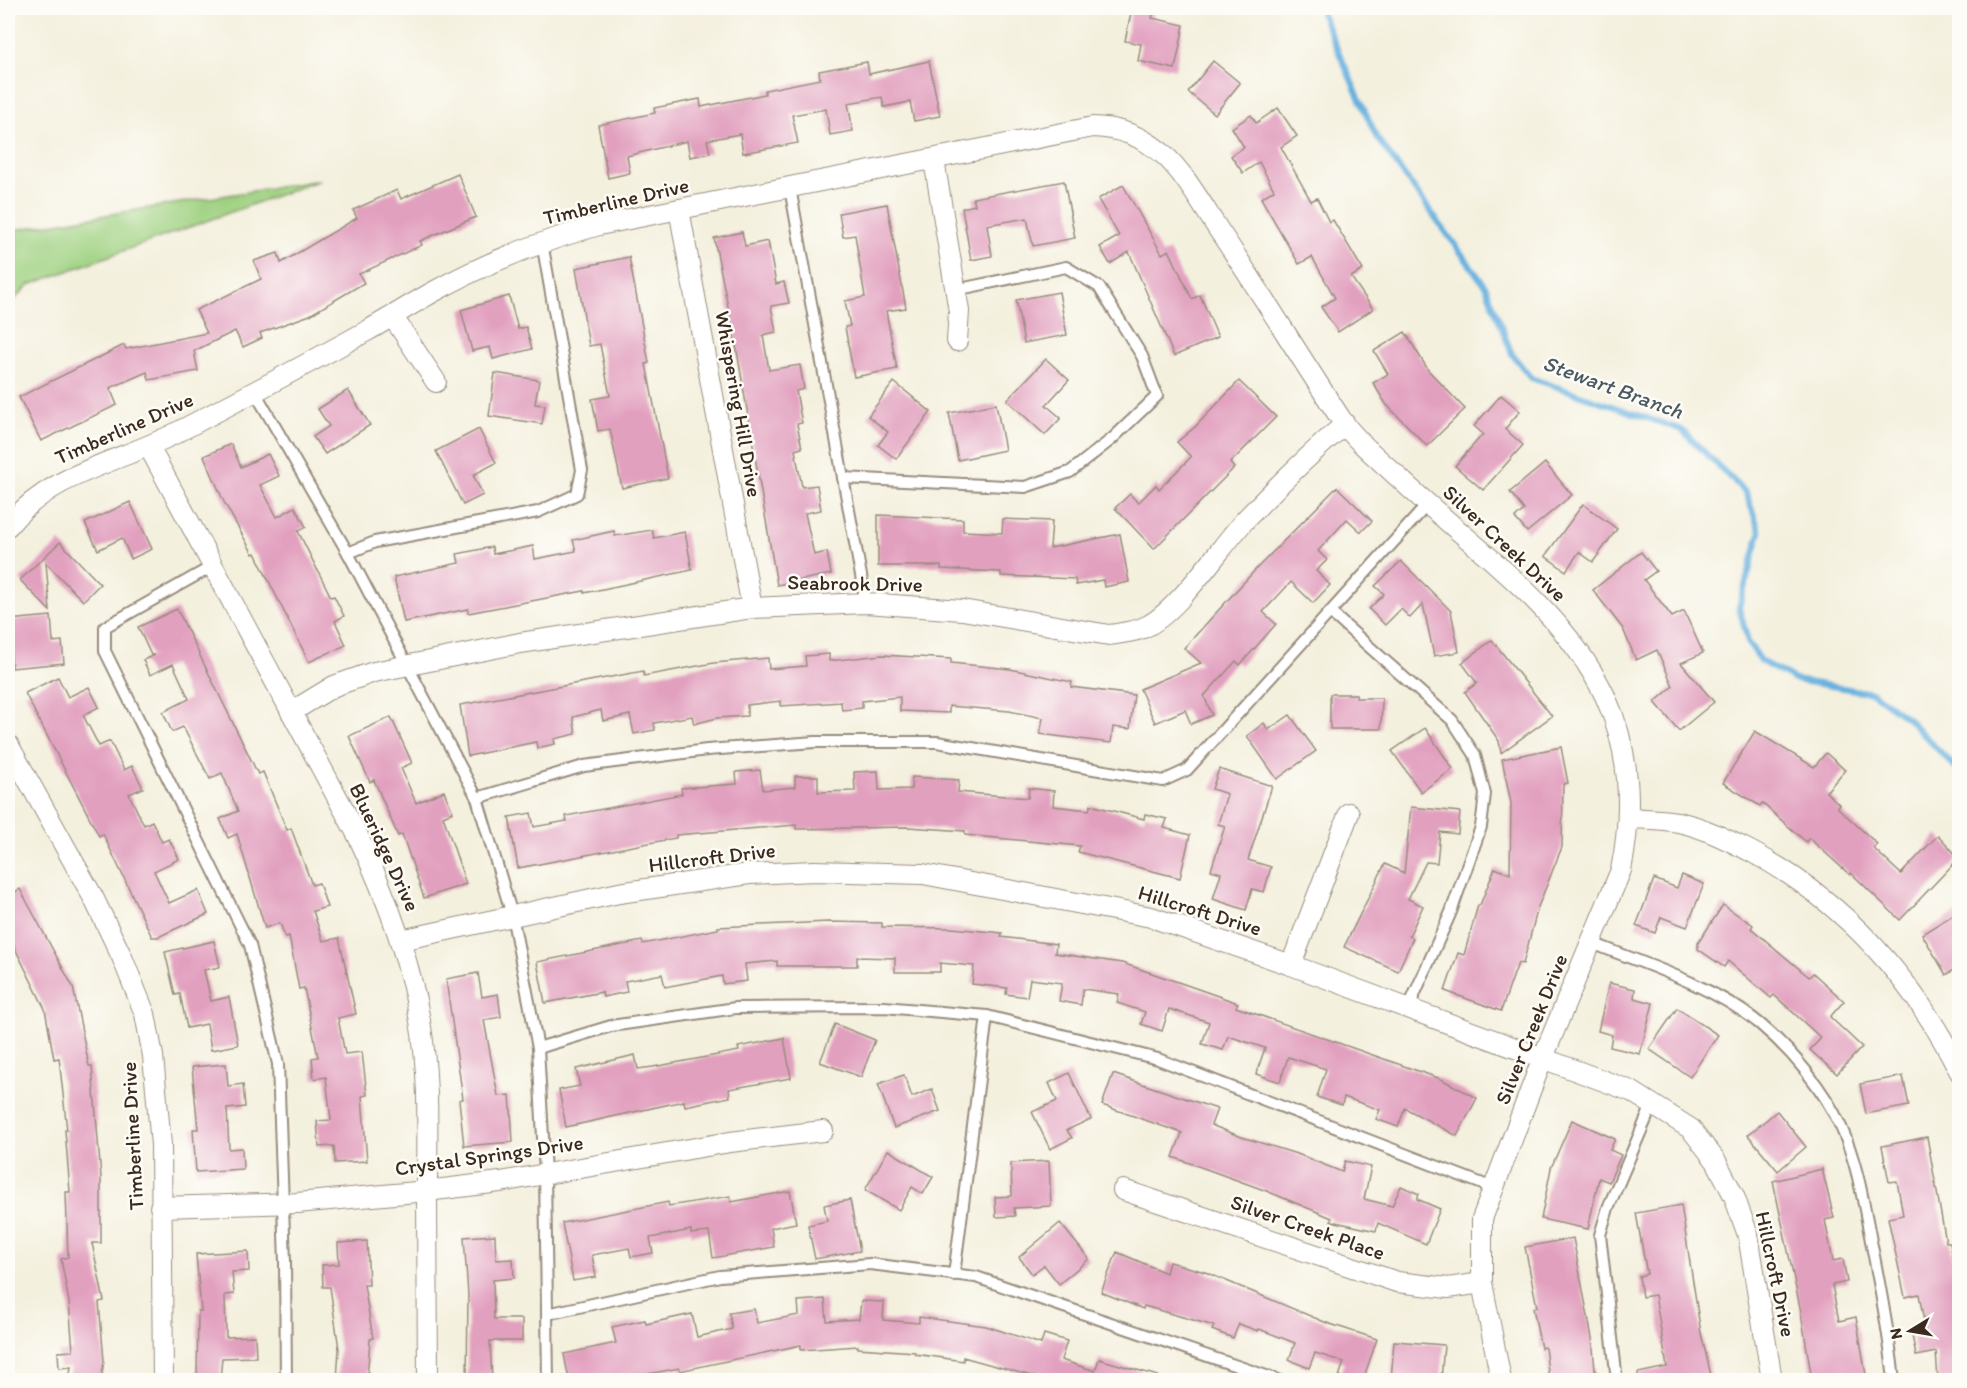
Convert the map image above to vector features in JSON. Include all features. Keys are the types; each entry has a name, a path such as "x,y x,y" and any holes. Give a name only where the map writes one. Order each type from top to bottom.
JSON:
{"street":[{"name":"Timberline Drive","path":"8,526 21,510 73,475 149,447 255,392 476,270 542,242 599,225 1093,127 1116,128 1152,146"},
{"name":"Silver Creek Drive","path":"1152,146 1165,156 1200,202 1345,424 1427,505 1523,589 1553,620 1583,657 1605,696 1618,730 1630,790 1622,870 1542,1060 1482,1219 1482,1283 1501,1380"},
{"path":"934,160 959,311 957,341"},
{"name":"Whispering Hill Drive","path":"679,209 752,608"},
{"path":"393,317 436,382"},
{"name":"Seabrook Drive","path":"291,712 353,677 520,643 752,608 866,603 962,610 1109,635 1131,632 1149,625 1166,612 1246,520 1312,453 1345,424"},
{"name":"Blueridge Drive","path":"149,447 358,836 380,883 401,940 420,1021 428,1132 428,1380"},
{"name":"Timberline Drive","path":"8,744 93,897 122,957 145,1014 158,1096 163,1380"},
{"path":"1292,965 1349,813"},
{"path":"1628,818 1679,822 1729,840 1771,862 1807,886 1875,944 1926,1013 1959,1072"},
{"name":"Hillcroft Drive","path":"401,940 619,893 739,875 874,870 923,874 1151,916 1292,965 1542,1060 1631,1091 1691,1129 1716,1161 1734,1196 1748,1235 1772,1380"},
{"name":"Crystal Springs Drive","path":"160,1208 283,1204 427,1191 719,1143 823,1131"},
{"name":"Silver Creek Place","path":"1123,1190 1397,1282 1448,1288 1482,1283"}],"lane":[{"path":"790,188 866,603"},
{"path":"348,554 375,542 538,512 577,494 582,470 542,242"},
{"path":"843,478 1025,487 1070,472 1112,439 1157,396 1142,356 1099,287 1066,267 955,290"},
{"path":"255,392 348,554 405,666 477,798 512,915 538,1048 545,1173 548,1380"},
{"path":"477,798 584,766 707,750 815,742 937,742 1162,780 1187,770 1427,505"},
{"path":"213,566 105,627 105,651 250,945 278,1064 286,1380"},
{"path":"1330,612 1452,720 1475,755 1485,794 1481,827 1451,912 1408,1009"},
{"path":"1592,943 1699,987 1729,1005 1759,1024 1812,1078 1841,1126 1860,1183 1890,1339 1894,1380"},
{"path":"538,1048 611,1026 736,1008 884,1007 987,1016 1158,1059 1493,1188"},
{"path":"954,1275 987,1016"},
{"path":"1617,1380 1600,1235 1608,1208 1653,1103"},
{"path":"547,1314 720,1275 870,1264 976,1277 1278,1380"}],"green space":[{"path":"320,180 29,285 8,306 8,231"}],"building":[{"path":"1132,8 1155,8 1152,18 1184,25 1175,69 1138,61 1141,44 1125,41"},
{"path":"929,61 940,116 914,121 910,102 884,107 882,97 848,103 853,131 830,135 826,109 792,115 798,143 743,153 740,134 707,140 710,153 690,157 687,141 627,156 630,173 608,178 598,125 655,113 654,108 700,99 701,107 765,94 765,90 820,79 819,71 867,62 869,74"},
{"path":"1213,61 1240,83 1215,114 1188,92"},
{"path":"1278,108 1297,136 1281,147 1311,201 1317,198 1329,222 1333,220 1363,270 1351,277 1373,309 1338,332 1321,307 1335,298 1312,257 1299,264 1261,198 1274,190 1259,162 1243,173 1231,156 1244,147 1232,128 1251,115 1256,123"},
{"path":"458,174 476,217 420,241 422,245 359,274 364,283 310,315 260,333 262,338 243,347 235,331 194,351 198,371 149,380 147,372 110,388 117,405 41,441 19,397 124,345 126,349 207,333 196,310 261,279 254,261 278,253 281,263 357,218 353,210 397,190 401,199"},
{"path":"1064,181 1075,238 1033,246 1027,218 987,225 992,256 971,260 962,208 975,205 973,198"},
{"path":"1123,185 1162,254 1169,250 1192,299 1200,295 1218,337 1174,356 1129,252 1110,264 1100,247 1119,236 1098,199"},
{"path":"887,204 906,308 886,311 897,369 854,377 845,327 850,326 845,301 865,297 855,235 843,237 839,213"},
{"path":"742,232 745,246 768,241 776,284 784,282 789,303 771,306 776,332 763,335 769,370 800,365 804,389 796,391 802,423 797,424 802,448 795,450 802,487 817,485 821,510 805,513 814,555 827,552 831,574 777,585 737,351 714,238"},
{"path":"629,257 649,363 646,364 668,478 622,488 610,429 598,431 592,399 610,396 600,344 589,346 576,268"},
{"path":"1059,292 1067,335 1024,343 1016,300"},
{"path":"509,296 518,329 526,327 532,349 493,359 490,347 472,351 461,310"},
{"path":"1405,332 1428,370 1465,409 1427,446 1386,404 1373,383 1388,374 1374,351"},
{"path":"1046,359 1069,380 1046,405 1061,418 1045,435 1007,400"},
{"path":"495,373 539,380 535,404 545,405 542,424 489,416"},
{"path":"1239,381 1276,417 1230,463 1234,468 1154,549 1115,508 1130,494 1138,503 1156,485 1159,489 1191,457 1177,442 1195,427"},
{"path":"894,382 931,412 896,459 878,445 888,432 868,416"},
{"path":"348,390 370,425 325,454 313,437 329,426 318,409"},
{"path":"1501,395 1520,411 1505,429 1523,445 1483,490 1455,466 1483,434 1474,426"},
{"path":"996,404 1005,450 958,460 949,413"},
{"path":"479,429 496,463 473,475 483,495 463,505 436,451"},
{"path":"231,444 241,467 268,454 279,476 260,485 277,517 295,507 306,527 298,531 331,597 334,596 344,616 335,621 346,645 309,662 255,553 253,554 224,502 204,456"},
{"path":"1545,463 1572,495 1527,532 1515,518 1524,510 1510,492"},
{"path":"1337,487 1372,521 1361,532 1347,519 1318,551 1327,560 1316,571 1330,585 1313,603 1291,582 1263,612 1276,624 1240,665 1236,661 1204,696 1212,715 1191,724 1185,710 1155,723 1140,689 1201,663 1184,648 1257,568"},
{"path":"130,502 152,549 131,559 122,538 98,550 85,523"},
{"path":"1583,504 1617,529 1593,562 1579,552 1566,571 1545,556"},
{"path":"878,515 963,519 963,531 1002,533 1003,519 1052,521 1050,548 1120,534 1129,582 1104,587 1103,580 1076,585 1075,579 1001,576 1001,572 941,569 941,566 878,566"},
{"path":"652,530 654,538 685,532 692,570 584,593 584,591 468,613 468,609 404,622 394,577 459,563 457,554 492,547 493,554 533,546 535,559 576,551 573,540 614,531 615,536"},
{"path":"60,542 100,584 83,601 46,563 50,611 20,580"},
{"path":"1641,552 1656,571 1644,580 1672,617 1684,611 1703,653 1681,663 1714,702 1679,731 1655,702 1673,686 1657,650 1636,660 1623,629 1593,590"},
{"path":"1401,561 1451,611 1459,652 1434,656 1423,604 1410,618 1401,609 1385,625 1369,609 1384,594 1375,586"},
{"path":"177,609 258,774 263,772 287,830 291,828 312,885 319,883 327,907 313,911 323,941 339,938 356,1014 338,1018 345,1054 362,1052 367,1095 362,1096 367,1161 335,1163 334,1146 319,1147 317,1121 331,1120 326,1077 314,1079 312,1058 318,1057 304,988 299,989 289,936 285,937 280,923 265,928 237,834 228,838 220,819 238,811 222,773 210,779 183,727 172,732 163,712 189,699 173,664 150,675 143,660 155,655 151,655 138,627"},
{"path":"51,616 53,642 62,641 64,663 12,668 8,620"},
{"path":"1492,640 1552,716 1501,753 1499,741 1465,692 1477,683 1462,663"},
{"path":"829,654 829,661 882,655 951,659 951,663 1010,669 1072,682 1071,687 1134,695 1130,729 1113,727 1111,743 1040,734 1043,718 1009,711 949,706 949,713 900,711 900,697 862,701 862,708 842,710 841,702 781,706 781,701 747,705 747,716 717,718 694,724 692,716 654,723 655,730 634,734 630,715 603,721 601,710 573,717 576,734 554,739 555,744 537,748 536,742 468,756 460,705 643,671 644,676 714,663 768,658 769,669 806,666 805,656"},
{"path":"58,677 68,697 89,687 99,707 83,715 99,746 110,741 124,770 132,766 143,788 129,794 144,825 152,821 162,842 169,839 179,859 154,871 169,903 198,890 208,914 158,937 152,937 103,834 99,836 25,693"},
{"path":"1330,694 1356,694 1356,698 1382,698 1381,729 1330,729"},
{"path":"1290,715 1316,751 1277,779 1247,736 1264,723 1268,730"},
{"path":"391,717 412,763 401,768 416,803 444,791 453,812 443,816 466,884 424,898 402,834 398,836 374,780 370,782 349,736"},
{"path":"1425,728 1453,769 1421,792 1392,751"},
{"path":"1755,731 1814,767 1826,753 1845,770 1826,792 1839,804 1837,807 1877,844 1873,848 1901,874 1938,835 1959,858 1900,920 1851,873 1850,875 1809,838 1806,842 1762,803 1760,806 1723,783"},
{"path":"1561,747 1568,783 1563,784 1562,847 1538,907 1523,964 1518,963 1501,1011 1445,991 1458,953 1464,955 1478,905 1480,905 1495,868 1510,874 1511,803 1502,759"},
{"path":"1219,769 1272,786 1248,860 1271,867 1264,892 1252,889 1246,910 1213,899 1221,873 1211,870 1225,826 1218,824 1227,794 1212,789"},
{"path":"760,770 763,790 795,787 795,776 818,776 818,792 855,791 854,772 878,771 879,790 911,789 912,777 959,780 958,792 1028,798 1029,788 1054,791 1053,806 1089,810 1091,805 1144,819 1145,814 1167,819 1164,828 1190,835 1180,878 1078,852 1080,846 965,835 965,831 908,827 796,829 796,825 676,835 676,838 518,868 509,817 531,813 534,827 567,821 566,816 682,794 681,788 737,784 736,772"},
{"path":"1411,807 1460,812 1458,834 1440,832 1437,863 1426,862 1408,899 1423,906 1409,936 1413,938 1398,971 1344,947 1385,864 1404,873"},
{"path":"1682,875 1704,884 1687,927 1661,917 1655,933 1636,926 1654,879 1677,888"},
{"path":"20,889 73,987 89,1066 92,1066 101,1177 101,1243 92,1243 104,1301 99,1302 104,1361 101,1380 69,1380 71,1367 59,1368 58,1352 73,1351 69,1302 61,1259 68,1257 66,1192 70,1192 65,1130 67,1130 59,1058 54,1059 45,1009 8,934 8,896"},
{"path":"1723,905 1753,925 1751,928 1809,977 1813,973 1844,1001 1830,1017 1862,1047 1837,1074 1810,1050 1821,1038 1774,995 1771,998 1728,961 1724,967 1698,949 1698,943"},
{"path":"1959,911 1959,967 1946,975 1922,934"},
{"path":"829,922 882,923 882,927 952,928 1002,933 1001,937 1056,944 1055,953 1122,963 1178,982 1238,1003 1236,1007 1441,1079 1477,1098 1457,1136 1405,1108 1398,1127 1376,1119 1380,1110 1344,1097 1342,1105 1317,1097 1326,1069 1288,1057 1280,1082 1256,1074 1265,1048 1228,1036 1223,1050 1202,1044 1209,1022 1169,1009 1162,1031 1141,1024 1145,1012 1117,1003 1119,994 1083,989 1081,1005 1059,1001 1062,983 1030,979 1027,997 1006,994 1007,988 972,984 974,966 940,963 940,972 895,972 895,958 857,957 857,966 777,966 777,961 745,964 747,981 723,984 722,976 665,987 662,974 625,981 627,992 603,997 602,992 545,1003 537,962 642,941 643,944 718,929 718,927"},
{"path":"214,941 220,967 204,970 211,1001 229,997 238,1045 211,1050 207,1024 187,1028 180,994 175,995 165,952"},
{"path":"478,973 482,997 498,994 501,1017 484,1020 498,1096 510,1095 513,1142 464,1146 459,1100 463,1099 446,979"},
{"path":"1609,983 1635,989 1634,998 1653,1003 1640,1054 1610,1047 1612,1035 1598,1031"},
{"path":"1677,1008 1718,1035 1690,1077 1649,1049"},
{"path":"835,1024 875,1040 861,1077 820,1062"},
{"path":"784,1038 791,1078 729,1089 730,1097 685,1106 684,1101 566,1127 559,1090 580,1086 576,1069 635,1055 638,1069 653,1067 739,1051 738,1047"},
{"path":"226,1064 228,1086 243,1084 245,1107 227,1109 229,1149 242,1148 243,1169 196,1172 193,1129 198,1129 192,1067"},
{"path":"1069,1073 1091,1119 1067,1130 1072,1138 1050,1149 1032,1112 1057,1101 1049,1083"},
{"path":"1113,1074 1217,1109 1211,1125 1239,1136 1300,1155 1342,1172 1345,1161 1371,1167 1364,1199 1392,1206 1401,1186 1419,1194 1417,1199 1440,1209 1426,1244 1378,1223 1376,1231 1331,1221 1332,1218 1264,1190 1173,1157 1182,1133 1102,1105"},
{"path":"904,1075 912,1097 932,1089 940,1111 894,1128 878,1084"},
{"path":"1903,1076 1909,1106 1866,1114 1860,1084"},
{"path":"1777,1111 1806,1147 1778,1171 1748,1135"},
{"path":"1572,1120 1615,1139 1610,1150 1621,1155 1609,1182 1599,1178 1588,1229 1541,1219 1551,1168"},
{"path":"1927,1137 1946,1242 1950,1242 1959,1289 1959,1380 1938,1380 1936,1352 1916,1356 1912,1335 1926,1333 1919,1294 1905,1297 1888,1218 1903,1215 1897,1181 1889,1182 1882,1146"},
{"path":"888,1150 933,1177 923,1194 912,1187 899,1210 865,1190"},
{"path":"1049,1161 1051,1206 1014,1208 1015,1216 996,1217 995,1197 1012,1196 1011,1163"},
{"path":"1822,1169 1834,1218 1825,1220 1833,1261 1843,1259 1847,1282 1832,1285 1839,1321 1856,1317 1866,1375 1854,1377 1855,1380 1812,1380 1800,1307 1773,1181"},
{"path":"790,1191 796,1223 771,1228 774,1247 713,1258 709,1232 691,1234 691,1230 650,1238 653,1253 631,1257 629,1248 592,1255 596,1277 573,1281 562,1223 668,1202 669,1206 730,1196 731,1202"},
{"path":"850,1200 860,1251 815,1259 808,1225 827,1221 824,1205"},
{"path":"1681,1205 1701,1333 1712,1380 1638,1380 1638,1373 1667,1367 1655,1295 1642,1297 1639,1276 1647,1274 1636,1213"},
{"path":"1060,1223 1089,1259 1059,1284 1044,1265 1032,1274 1019,1257"},
{"path":"495,1235 496,1260 513,1259 514,1278 493,1280 494,1319 522,1319 522,1341 490,1341 492,1380 467,1380 468,1295 464,1237"},
{"path":"1573,1238 1592,1338 1596,1380 1549,1380 1545,1347 1541,1348 1533,1308 1537,1307 1525,1247"},
{"path":"367,1241 369,1285 364,1285 373,1338 370,1339 367,1380 337,1380 339,1349 330,1287 323,1287 322,1265 339,1264 338,1243"},
{"path":"248,1251 249,1271 232,1272 234,1294 225,1295 226,1337 255,1336 256,1357 222,1358 220,1380 197,1380 198,1311 201,1311 196,1254"},
{"path":"1117,1252 1166,1273 1169,1262 1205,1272 1327,1323 1377,1339 1363,1380 1338,1380 1344,1362 1315,1353 1309,1368 1289,1360 1295,1343 1259,1329 1258,1331 1239,1324 1233,1338 1212,1330 1214,1326 1144,1306 1143,1309 1101,1292"},
{"path":"825,1299 827,1321 859,1319 861,1301 884,1302 883,1320 919,1323 919,1317 986,1326 1041,1344 1044,1334 1067,1341 1061,1360 1095,1371 1099,1359 1158,1376 1157,1380 1046,1380 963,1357 963,1361 915,1354 915,1352 858,1348 858,1346 801,1350 801,1345 680,1371 679,1368 616,1380 569,1380 564,1354 616,1343 612,1327 645,1320 646,1324 692,1314 697,1337 732,1329 729,1313 754,1309 757,1323 799,1315 798,1301"},
{"path":"1394,1341 1444,1345 1441,1380 1391,1380"}],"waterway":[{"name":"Stewart Branch","path":"1319,8 1377,138 1486,287 1512,354 1531,378 1682,430 1746,493 1760,532 1739,607 1748,642 1762,662 1795,680 1873,693 1907,718 1960,772"}]}
